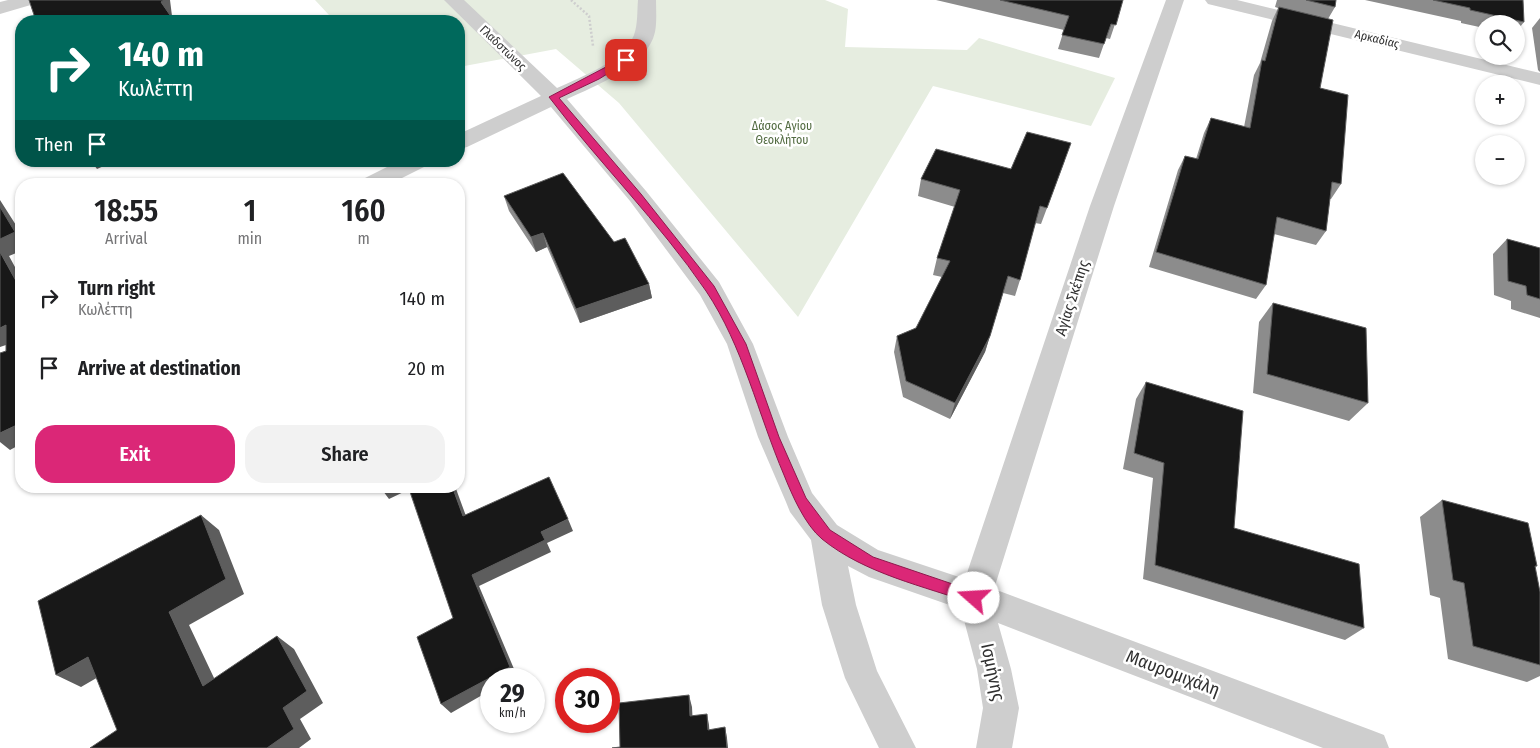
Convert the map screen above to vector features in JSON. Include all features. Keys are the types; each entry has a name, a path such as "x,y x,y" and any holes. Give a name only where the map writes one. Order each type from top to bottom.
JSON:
{"street":[{"path":"0,8 28,0"},
{"name":"Γλαδστώνος","path":"453,0 554,97 638,196 710,289 740,344 773,437 801,502 826,534"},
{"path":"465,139 596,77 626,60 639,46 645,32 647,0"},
{"name":"Αγίας Σκέπης","path":"974,598 1102,206 1175,0"},
{"name":"Αρκαδίας","path":"1214,0 1540,79"},
{"path":"383,178 406,167"},
{"path":"826,534 840,605 862,678 898,748"},
{"name":"Μαυρομιχάλη","path":"826,534 869,562 974,598 1371,748"},
{"name":"Ισμήνης","path":"974,598 994,669 1001,708 994,748"}],"path":[{"path":"571,0 589,16 596,77"}],"green space":[{"name":"Δάσος Αγίου Θεοκλήτου","path":"315,0 825,0 848,9 845,47 967,50 979,38 1115,78 1091,126 933,86 798,317 619,103 556,49 465,66 465,15 329,15"}],"building":[{"path":"29,0 163,0 161,2 170,15 34,15"},
{"path":"1000,0 1123,0 1116,25 1111,24 1104,44 1062,35 1069,16"},
{"path":"1306,0 1336,0 1335,7"},
{"path":"1433,0 1523,0 1524,15 1492,15 1470,10 1470,8"},
{"path":"1279,7 1333,20 1320,88 1348,95 1341,184 1332,182 1326,231 1277,217 1266,285 1156,252 1185,156 1198,159 1211,118 1250,128 1262,60 1265,61"},
{"path":"1027,132 1071,143 1047,208 1040,206 1020,280 1008,276 990,336 955,403 906,381 897,336 916,328 950,261 937,258 960,190 921,179 936,149 1011,169"},
{"path":"563,173 614,242 625,238 649,284 576,309 543,233 531,237 504,196"},
{"path":"0,207 15,232 0,239"},
{"path":"1507,239 1540,248 1540,299 1527,295 1526,286 1508,281"},
{"path":"0,252 15,279 15,426 0,433 0,353 6,351 6,325 0,328"},
{"path":"1273,303 1366,328 1368,403 1267,374"},
{"path":"1146,382 1243,411 1234,528 1359,564 1364,628 1155,565 1164,463 1134,453"},
{"path":"549,477 568,519 541,532 545,540 472,575 510,667 480,668 480,683 441,704 417,637 453,618 410,493 455,493 463,516"},
{"path":"1442,500 1528,523 1540,592 1540,665 1473,646 1464,583 1453,580"},
{"path":"201,515 226,579 169,612 203,686 277,636 307,691 283,708 294,729 267,748 90,748 117,730 88,657 56,675 38,601"},
{"path":"689,695 690,716 707,714 708,730 725,727 727,748 612,748 620,747 620,703"}],"route":[{"path":"626,60 554,97 638,196 710,289 740,344 773,437 801,502 826,534 869,562 974,598"}]}
